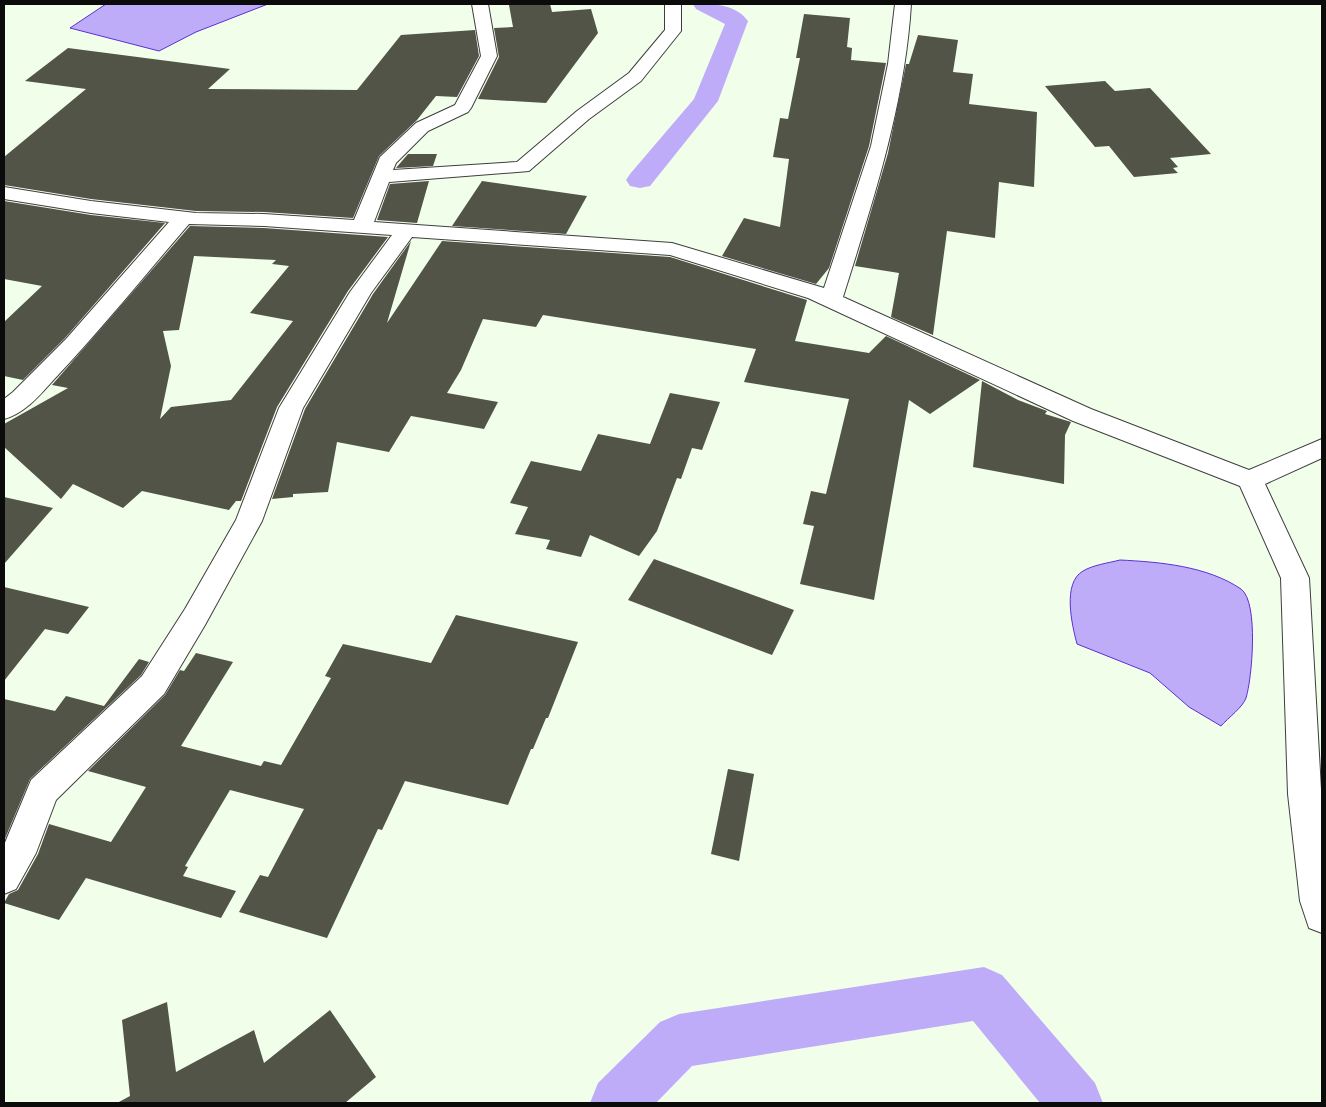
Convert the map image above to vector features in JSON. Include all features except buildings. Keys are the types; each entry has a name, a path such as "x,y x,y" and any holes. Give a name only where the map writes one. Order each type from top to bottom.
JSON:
{"street":[{"path":"362,227 387,161 422,127 462,108 489,56 480,4"},
{"path":"381,177 522,167 583,115 635,77 673,31 673,4"},
{"path":"831,300 880,146 896,64 903,4"},
{"path":"4,192 90,207 182,218 362,227 672,249 816,293 1082,415 1250,480 1295,578 1304,794 1318,901 1322,916"},
{"path":"4,411 22,398 74,344 182,218"},
{"path":"4,877 24,842 43,791 153,686 195,617 249,521 291,408 361,292 406,230"},
{"path":"1250,480 1322,448"}],"shaded area":[{"path":"106,4 268,4 196,32 159,51 70,28"},
{"path":"1120,560 1167,564 1198,570 1228,581 1241,589 1247,597 1253,641 1246,698 1242,705 1221,726 1189,707 1150,673 1077,644 1070,605 1072,585 1083,571 1101,564"}],"waterway":[{"path":"640,180 706,101 737,21 704,4"},
{"path":"618,1103 679,1041 984,993 1075,1103"}]}
